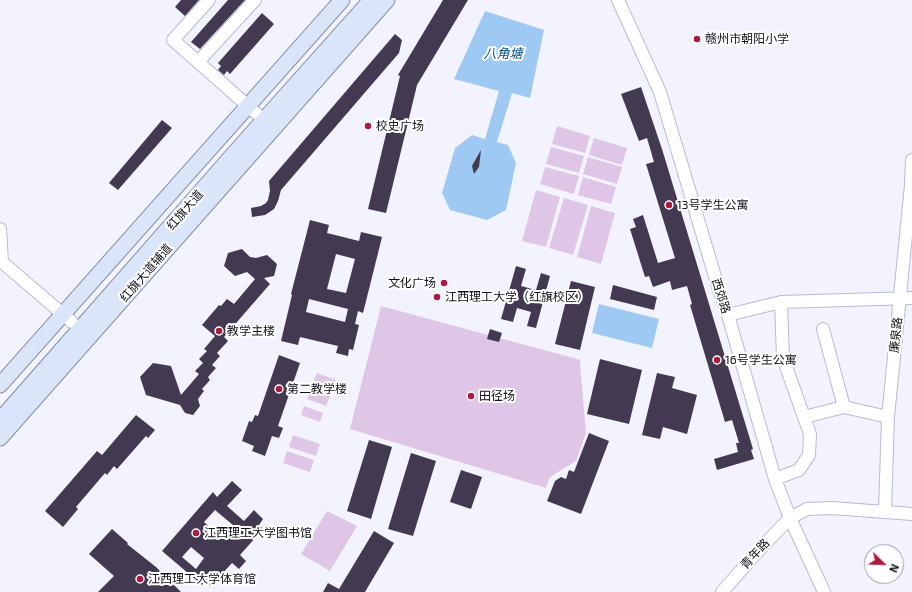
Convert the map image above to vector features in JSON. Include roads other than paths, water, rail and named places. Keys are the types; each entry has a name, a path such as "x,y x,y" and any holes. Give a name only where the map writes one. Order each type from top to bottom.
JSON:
{"main road":[{"path":"253,110 342,0"},
{"name":"红旗大道","path":"0,404 68,318 253,110 358,0"},
{"name":"红旗大道","path":"0,420 371,0"},
{"name":"红旗大道辅道","path":"0,438 387,0"},
{"path":"0,386 68,318"}],"street":[{"path":"209,0 173,40 253,110"},
{"name":"西郊路","path":"618,0 660,92 719,290 728,315 775,478 790,518 824,592"},
{"path":"198,62 252,1"},
{"name":"廉泉路","path":"885,512 888,418 911,185 912,160"},
{"path":"0,229 1,262 68,318"},
{"path":"728,315 781,302 912,298"},
{"path":"775,478 799,470 809,455 810,434 783,358 781,302"},
{"path":"823,329 844,407"},
{"path":"804,417 844,407 888,418"},
{"name":"青年路","path":"722,592 758,551 790,518 807,509 832,508 912,514"}],"water":[{"name":"八角塘","path":"485,11 544,30 530,98 512,93 497,142 508,145 516,163 506,210 487,220 450,210 442,193 455,148 472,135 485,139 499,91 454,79"},
{"path":"599,304 659,319 652,348 592,333"}],"place":[{"name":"赣州市朝阳小学","path":"697,39"},
{"name":"校史广场","path":"368,126"},
{"name":"13号学生公寓","path":"669,205"},
{"name":"文化广场","path":"444,283"},
{"name":"江西理工大学（红旗校区）","path":"437,297"},
{"name":"教学主楼","path":"219,331"},
{"name":"16号学生公寓","path":"717,360"},
{"name":"第二教学楼","path":"279,389"},
{"name":"田径场","path":"471,396"},
{"name":"江西理工大学图书馆","path":"196,533"},
{"name":"江西理工大学体育馆","path":"140,579"}]}
